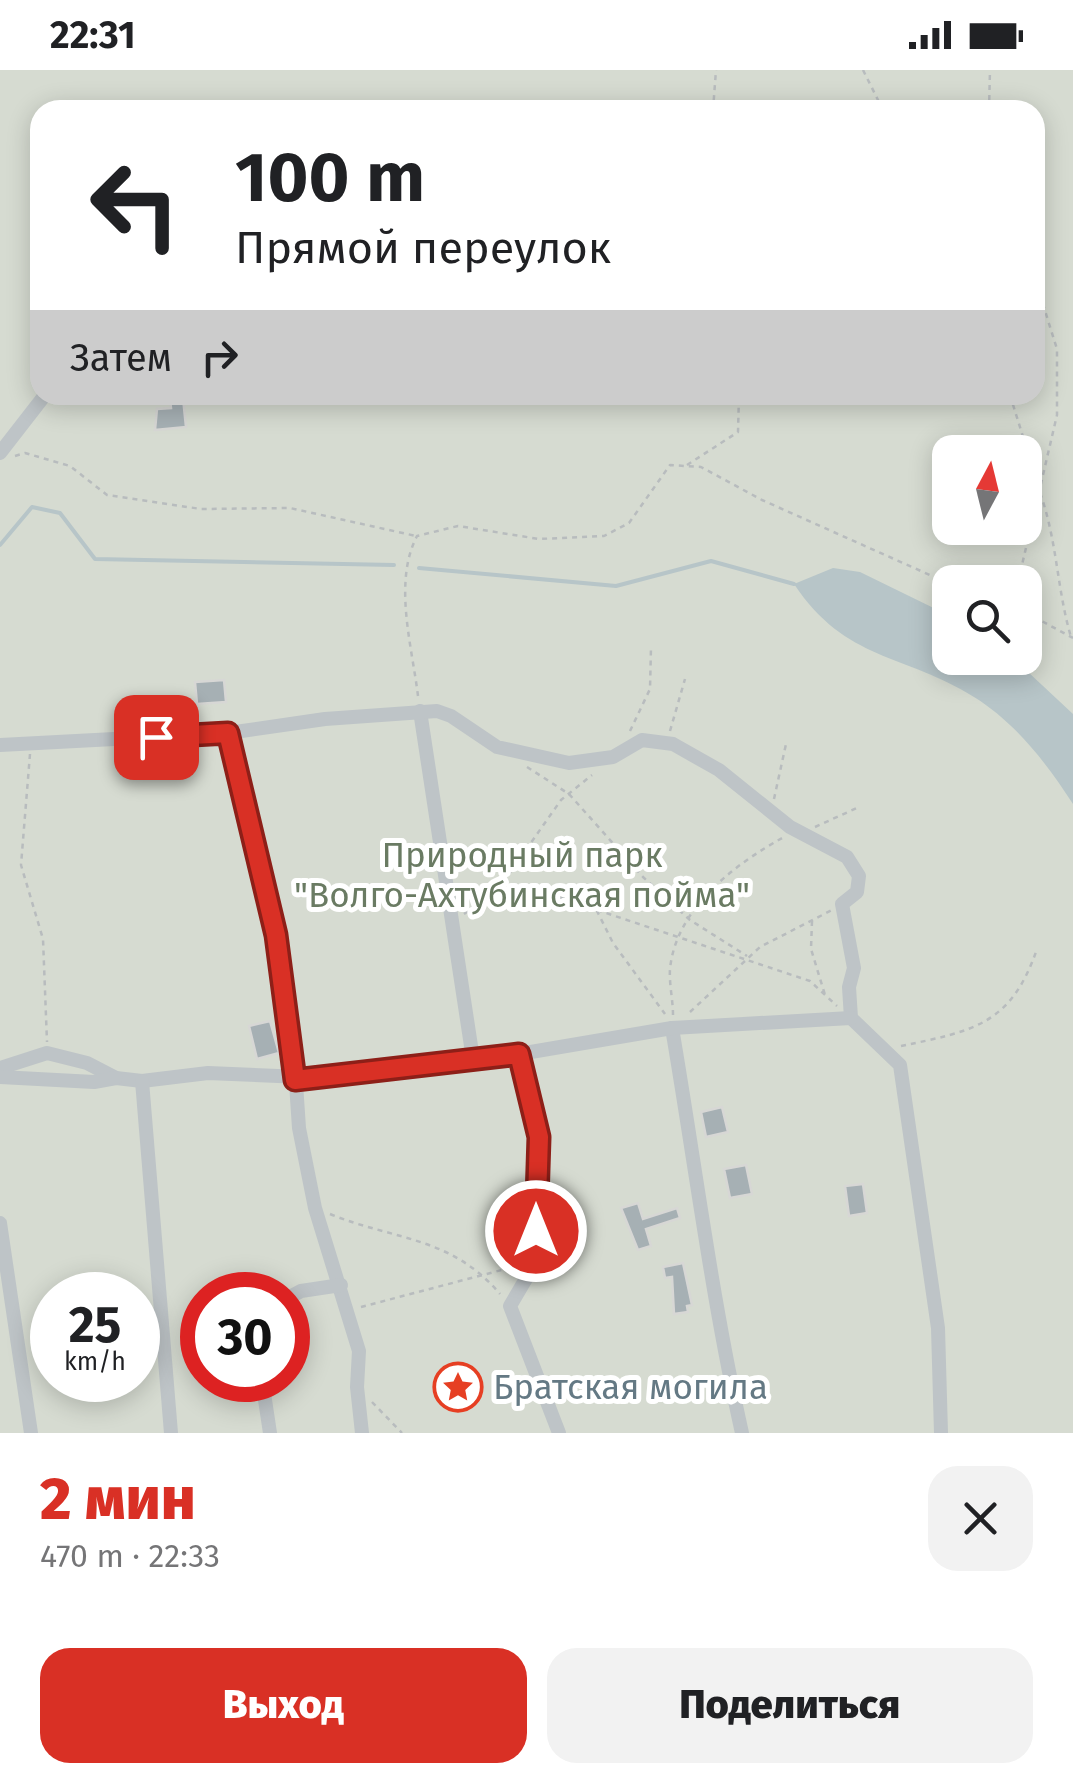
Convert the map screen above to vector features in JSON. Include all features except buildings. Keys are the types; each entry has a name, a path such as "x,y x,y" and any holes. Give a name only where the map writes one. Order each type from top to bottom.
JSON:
{"street":[{"path":"6,454 38,405"},
{"path":"420,710 473,1059"},
{"path":"0,745 228,733 420,710 451,716 497,746 569,763 613,757 642,740 673,744 720,770 803,832 847,857 860,876 857,892 842,904 854,968 849,987 851,1018 900,1066 937,1314 941,1433"},
{"path":"228,733 276,935 299,1128 315,1208 350,1310 359,1351 357,1386 362,1433"},
{"path":"0,1077 94,1082 208,1074 295,1080 519,1054 672,1028 851,1018"},
{"path":"672,1028 716,1284 721,1339 742,1433"},
{"path":"0,1068 46,1053 86,1063 116,1078"},
{"path":"519,1054 539,1137 534,1202 537,1260 510,1306 559,1433"},
{"path":"142,1081 171,1433"},
{"path":"0,1223 31,1433"},
{"path":"310,1289 341,1285"},
{"path":"265,1402 270,1433"}],"path":[{"path":"714,100 716,70"},
{"path":"863,70 878,100"},
{"path":"989,100 990,70"},
{"path":"1042,477 1058,415 1057,350 1045,312"},
{"path":"686,466 738,432 739,405"},
{"path":"1013,405 1022,435"},
{"path":"6,454 24,453 70,466 107,495 202,508 290,508 418,536 458,526 539,539 604,536 629,523 670,465 701,467 729,485 932,576"},
{"path":"1042,497 1048,513 1058,594 1072,638"},
{"path":"418,536 407,556 406,592 420,710"},
{"path":"1042,621 1072,638"},
{"path":"628,735 650,688 652,647"},
{"path":"651,741 670,730 685,679"},
{"path":"31,742 21,865 42,939 46,1053"},
{"path":"772,810 786,744"},
{"path":"454,920 496,893 569,794 613,757"},
{"path":"522,764 569,794 643,877 690,920 749,958"},
{"path":"672,1028 670,968 680,935 706,895 753,854 785,836 859,807"},
{"path":"496,893 546,892 749,958 810,980 851,1018"},
{"path":"672,1028 749,958 842,904"},
{"path":"596,910 613,944 658,999 672,1028"},
{"path":"812,919 811,949 826,996"},
{"path":"891,1048 982,1027 1012,1001 1038,949"},
{"path":"315,1208 355,1224 382,1227 461,1258 485,1276 510,1306"},
{"path":"350,1310 537,1260"},
{"path":"357,1386 402,1433"}],"green space":[{"name":"Природный парк \"Волго-Ахтубинская пойма\"","path":"0,70 1073,70 1073,1433 0,1433"}],"shaded area":[{"path":"833,568 860,572 932,607 932,675 1031,675 1073,714 1073,804 1030,745 989,707 948,683 855,642 814,609 794,584"}],"waterway":[{"path":"0,545 32,507 60,513 95,559 394,565"},
{"path":"419,568 616,586 711,561 794,584"}],"place":[{"name":"Братская могила","path":"458,1387"}],"route":[{"path":"156,737 228,733 276,935 293,1038 295,1080 519,1054 539,1137 536,1231"}]}
